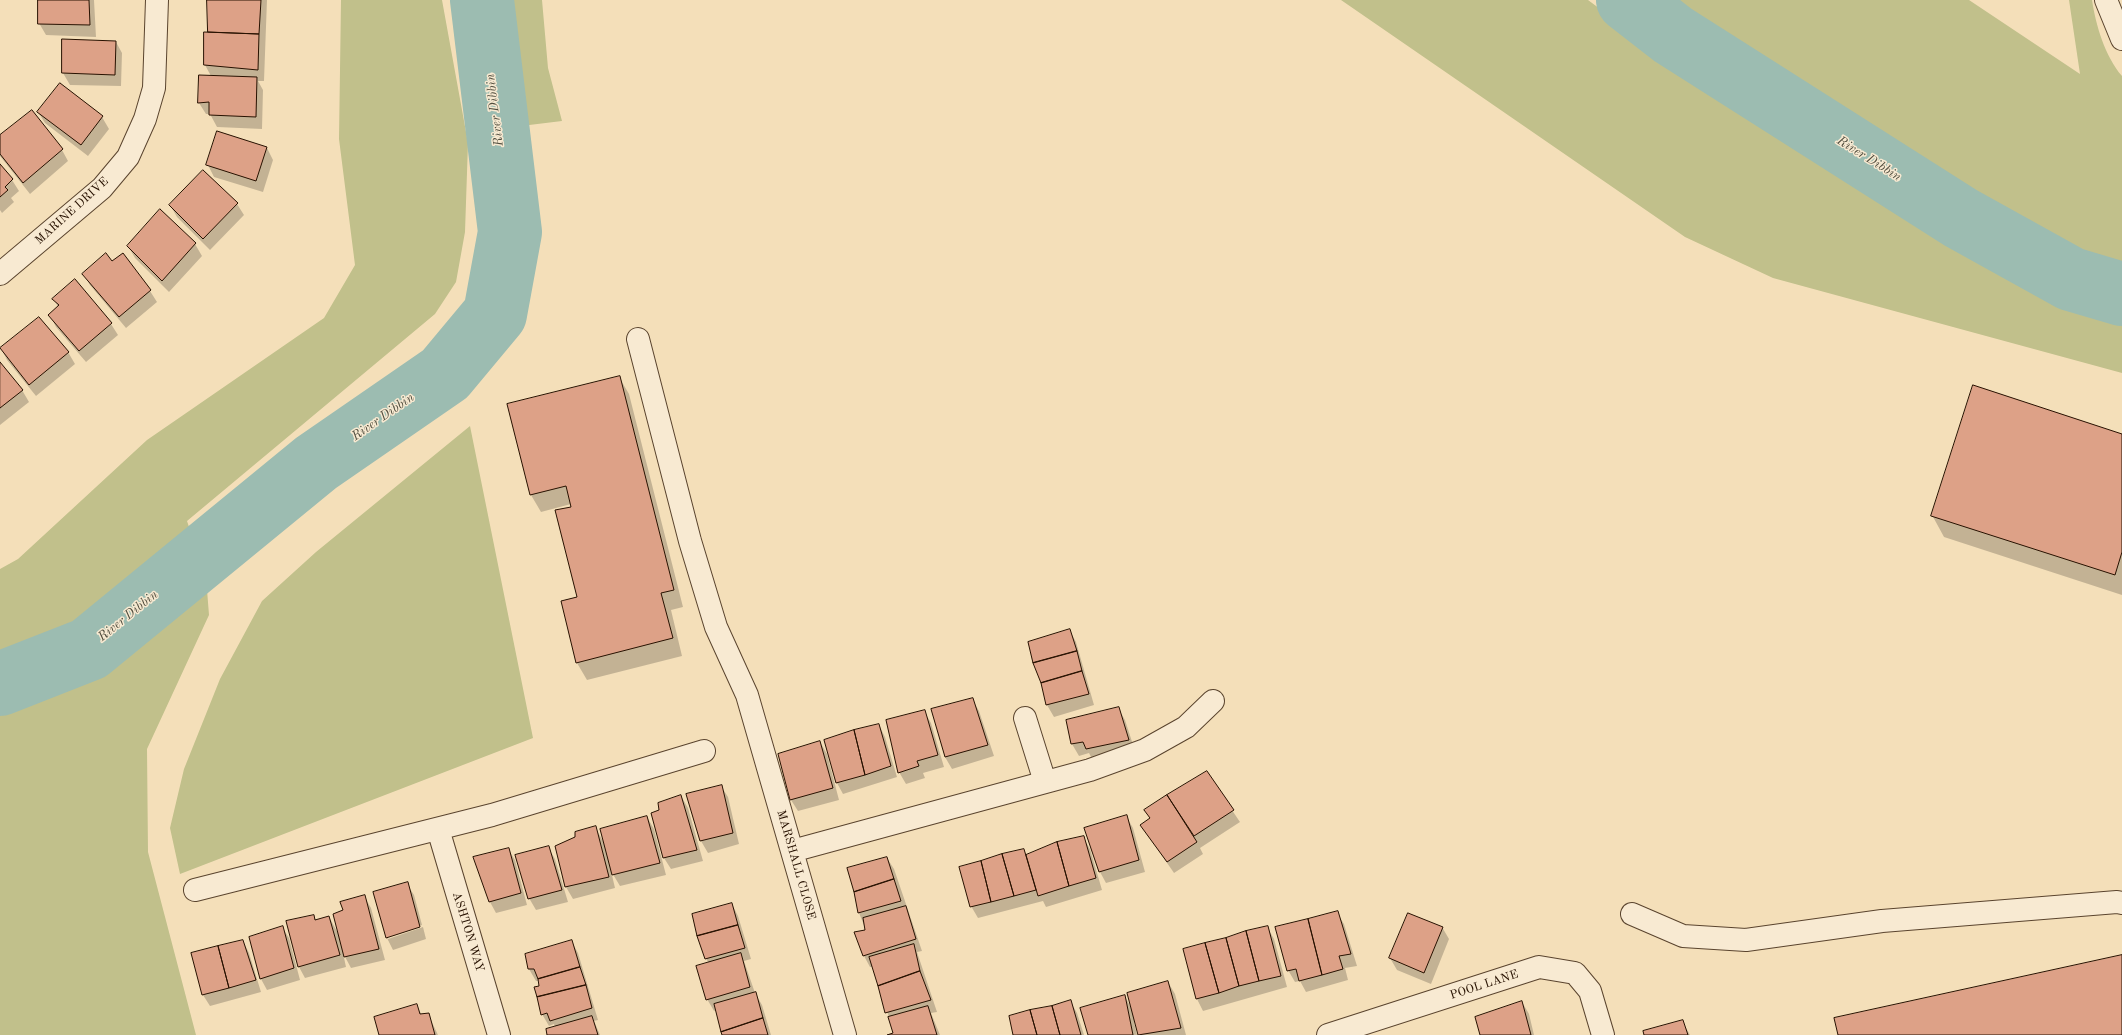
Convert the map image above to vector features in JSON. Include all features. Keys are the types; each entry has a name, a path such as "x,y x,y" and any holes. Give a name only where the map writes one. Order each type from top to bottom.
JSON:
{"street":[{"name":"MARINE DRIVE","path":"0,274 102,188 128,157 145,119 154,88 157,0"},
{"path":"2106,0 2122,39"},
{"name":"MARSHALL CLOSE","path":"638,339 690,541 716,627 747,695 845,1035"},
{"path":"792,852 1090,770 1145,750 1186,727 1213,700"},
{"path":"1025,718 1045,782"},
{"path":"195,890 492,815 704,751"},
{"name":"ASHTON WAY","path":"438,829 499,1035"},
{"path":"1632,914 1683,936 1746,940 1882,921 2117,902 2122,903"},
{"name":"POOL LANE","path":"1328,1035 1540,967 1575,973 1590,991 1603,1035"}],"shaded area":[{"path":"341,0 442,0 468,143 465,232 456,282 435,314 187,521 206,577 209,615 147,749 148,852 196,1035 0,1035 0,569 18,559 147,440 324,318 355,265 339,139"},
{"path":"504,0 542,0 548,68 562,121 521,126"},
{"path":"1341,0 1588,0 1725,102 2071,293 2122,311 2122,373 1773,278 1685,237"},
{"path":"1657,0 1969,0 2080,74 2069,0 2092,0 2102,40 2116,68 2122,76 2122,278 2063,255 2006,224 1930,179 1811,105"},
{"path":"470,426 533,738 180,874 170,828 184,769 220,679 262,601 316,552"}],"building":[{"path":"38,0 89,0 90,25 38,24"},
{"path":"207,0 261,0 259,34 208,32"},
{"path":"204,32 259,34 258,70 204,65"},
{"path":"62,39 116,41 115,75 62,73"},
{"path":"199,75 257,77 256,117 209,115 209,102 198,103"},
{"path":"60,83 103,116 81,145 37,112"},
{"path":"32,110 63,149 23,183 0,154 0,135"},
{"path":"217,131 267,147 256,181 206,165"},
{"path":"0,164 13,179 5,187 8,190 0,197"},
{"path":"203,170 238,203 203,239 169,205"},
{"path":"160,209 196,243 162,281 127,246"},
{"path":"106,253 112,261 123,253 151,290 119,317 82,274"},
{"path":"75,279 112,323 79,351 48,315 59,305 52,299"},
{"path":"39,317 69,352 29,385 0,348"},
{"path":"0,362 23,390 0,408"},
{"path":"620,376 674,590 661,593 673,638 576,663 561,601 577,597 555,510 571,507 566,486 530,495 507,404"},
{"path":"1973,385 2122,434 2122,552 2115,575 1931,516"},
{"path":"1070,629 1077,651 1033,663 1028,642"},
{"path":"1077,651 1082,671 1041,683 1033,663"},
{"path":"1082,671 1089,694 1046,705 1041,683"},
{"path":"973,698 988,745 945,757 931,709"},
{"path":"1119,707 1129,740 1086,749 1083,742 1071,744 1066,720"},
{"path":"925,710 938,755 917,761 919,766 898,773 886,720"},
{"path":"879,724 891,766 865,775 854,730"},
{"path":"854,730 865,775 836,783 824,740"},
{"path":"820,741 833,788 790,800 778,754"},
{"path":"1207,771 1234,810 1194,836 1167,795"},
{"path":"722,785 733,833 700,841 686,794"},
{"path":"681,795 697,850 663,858 651,813 659,810 658,803"},
{"path":"1167,795 1197,842 1167,862 1140,825 1150,818 1144,810"},
{"path":"1127,815 1139,860 1099,872 1084,828"},
{"path":"647,816 660,863 612,875 600,829"},
{"path":"596,826 609,877 565,887 555,846 575,837 575,832"},
{"path":"1084,836 1096,878 1069,886 1057,842"},
{"path":"1057,842 1069,886 1038,896 1026,855"},
{"path":"549,846 562,890 528,899 515,855"},
{"path":"509,848 521,893 489,902 473,857"},
{"path":"1024,849 1036,890 1014,896 1002,854"},
{"path":"1002,854 1014,896 991,902 981,861"},
{"path":"887,857 894,879 854,892 847,868"},
{"path":"981,861 991,902 970,907 959,867"},
{"path":"894,879 901,901 858,913 854,892"},
{"path":"408,882 420,927 386,938 373,892"},
{"path":"365,895 379,949 344,957 333,914 343,910 340,902"},
{"path":"732,903 738,925 697,936 692,914"},
{"path":"906,906 916,939 863,956 854,932 865,930 863,918"},
{"path":"1338,911 1351,954 1339,956 1343,969 1322,975 1308,919"},
{"path":"1408,913 1443,927 1424,973 1389,958"},
{"path":"314,915 315,920 329,916 340,955 298,967 286,921"},
{"path":"1308,919 1322,975 1299,981 1296,969 1287,971 1275,927"},
{"path":"738,925 745,948 705,959 697,936"},
{"path":"283,926 294,968 260,979 249,937"},
{"path":"1268,926 1281,976 1259,981 1246,931"},
{"path":"1246,931 1259,981 1239,986 1226,938"},
{"path":"1226,938 1239,986 1219,993 1205,943"},
{"path":"243,940 256,980 229,988 218,946"},
{"path":"572,940 580,967 538,979 534,969 528,969 525,954"},
{"path":"1205,943 1219,993 1196,999 1183,949"},
{"path":"914,944 920,971 878,986 869,957"},
{"path":"218,946 229,988 202,995 191,953"},
{"path":"741,953 750,987 706,1000 696,966"},
{"path":"2122,955 2122,1035 1838,1035 1834,1018"},
{"path":"580,967 586,985 537,997 534,987 539,986 538,979"},
{"path":"920,971 931,1000 885,1013 878,986"},
{"path":"1168,981 1181,1028 1138,1035 1127,993"},
{"path":"586,985 592,1008 550,1021 547,1013 541,1015 537,997"},
{"path":"756,992 763,1018 721,1032 714,1004"},
{"path":"1125,995 1133,1035 1088,1035 1080,1008"},
{"path":"1071,1000 1081,1035 1060,1035 1052,1006"},
{"path":"1522,1001 1531,1035 1480,1035 1475,1017"},
{"path":"417,1004 420,1014 429,1013 435,1035 379,1035 374,1017"},
{"path":"928,1006 937,1035 887,1035 893,1033 888,1017"},
{"path":"1052,1006 1060,1035 1037,1035 1030,1010"},
{"path":"1030,1010 1037,1035 1013,1035 1009,1016"},
{"path":"592,1016 598,1035 547,1035 546,1029"},
{"path":"763,1018 768,1035 722,1035 721,1032"},
{"path":"1683,1020 1688,1035 1644,1035 1643,1031"}],"waterway":[{"name":"River Dibbin","path":"0,684 89,649 316,463 445,374 495,314 510,232 482,0"},
{"name":"River Dibbin","path":"1628,0 1673,35 1961,218 2071,279 2122,294"}]}
